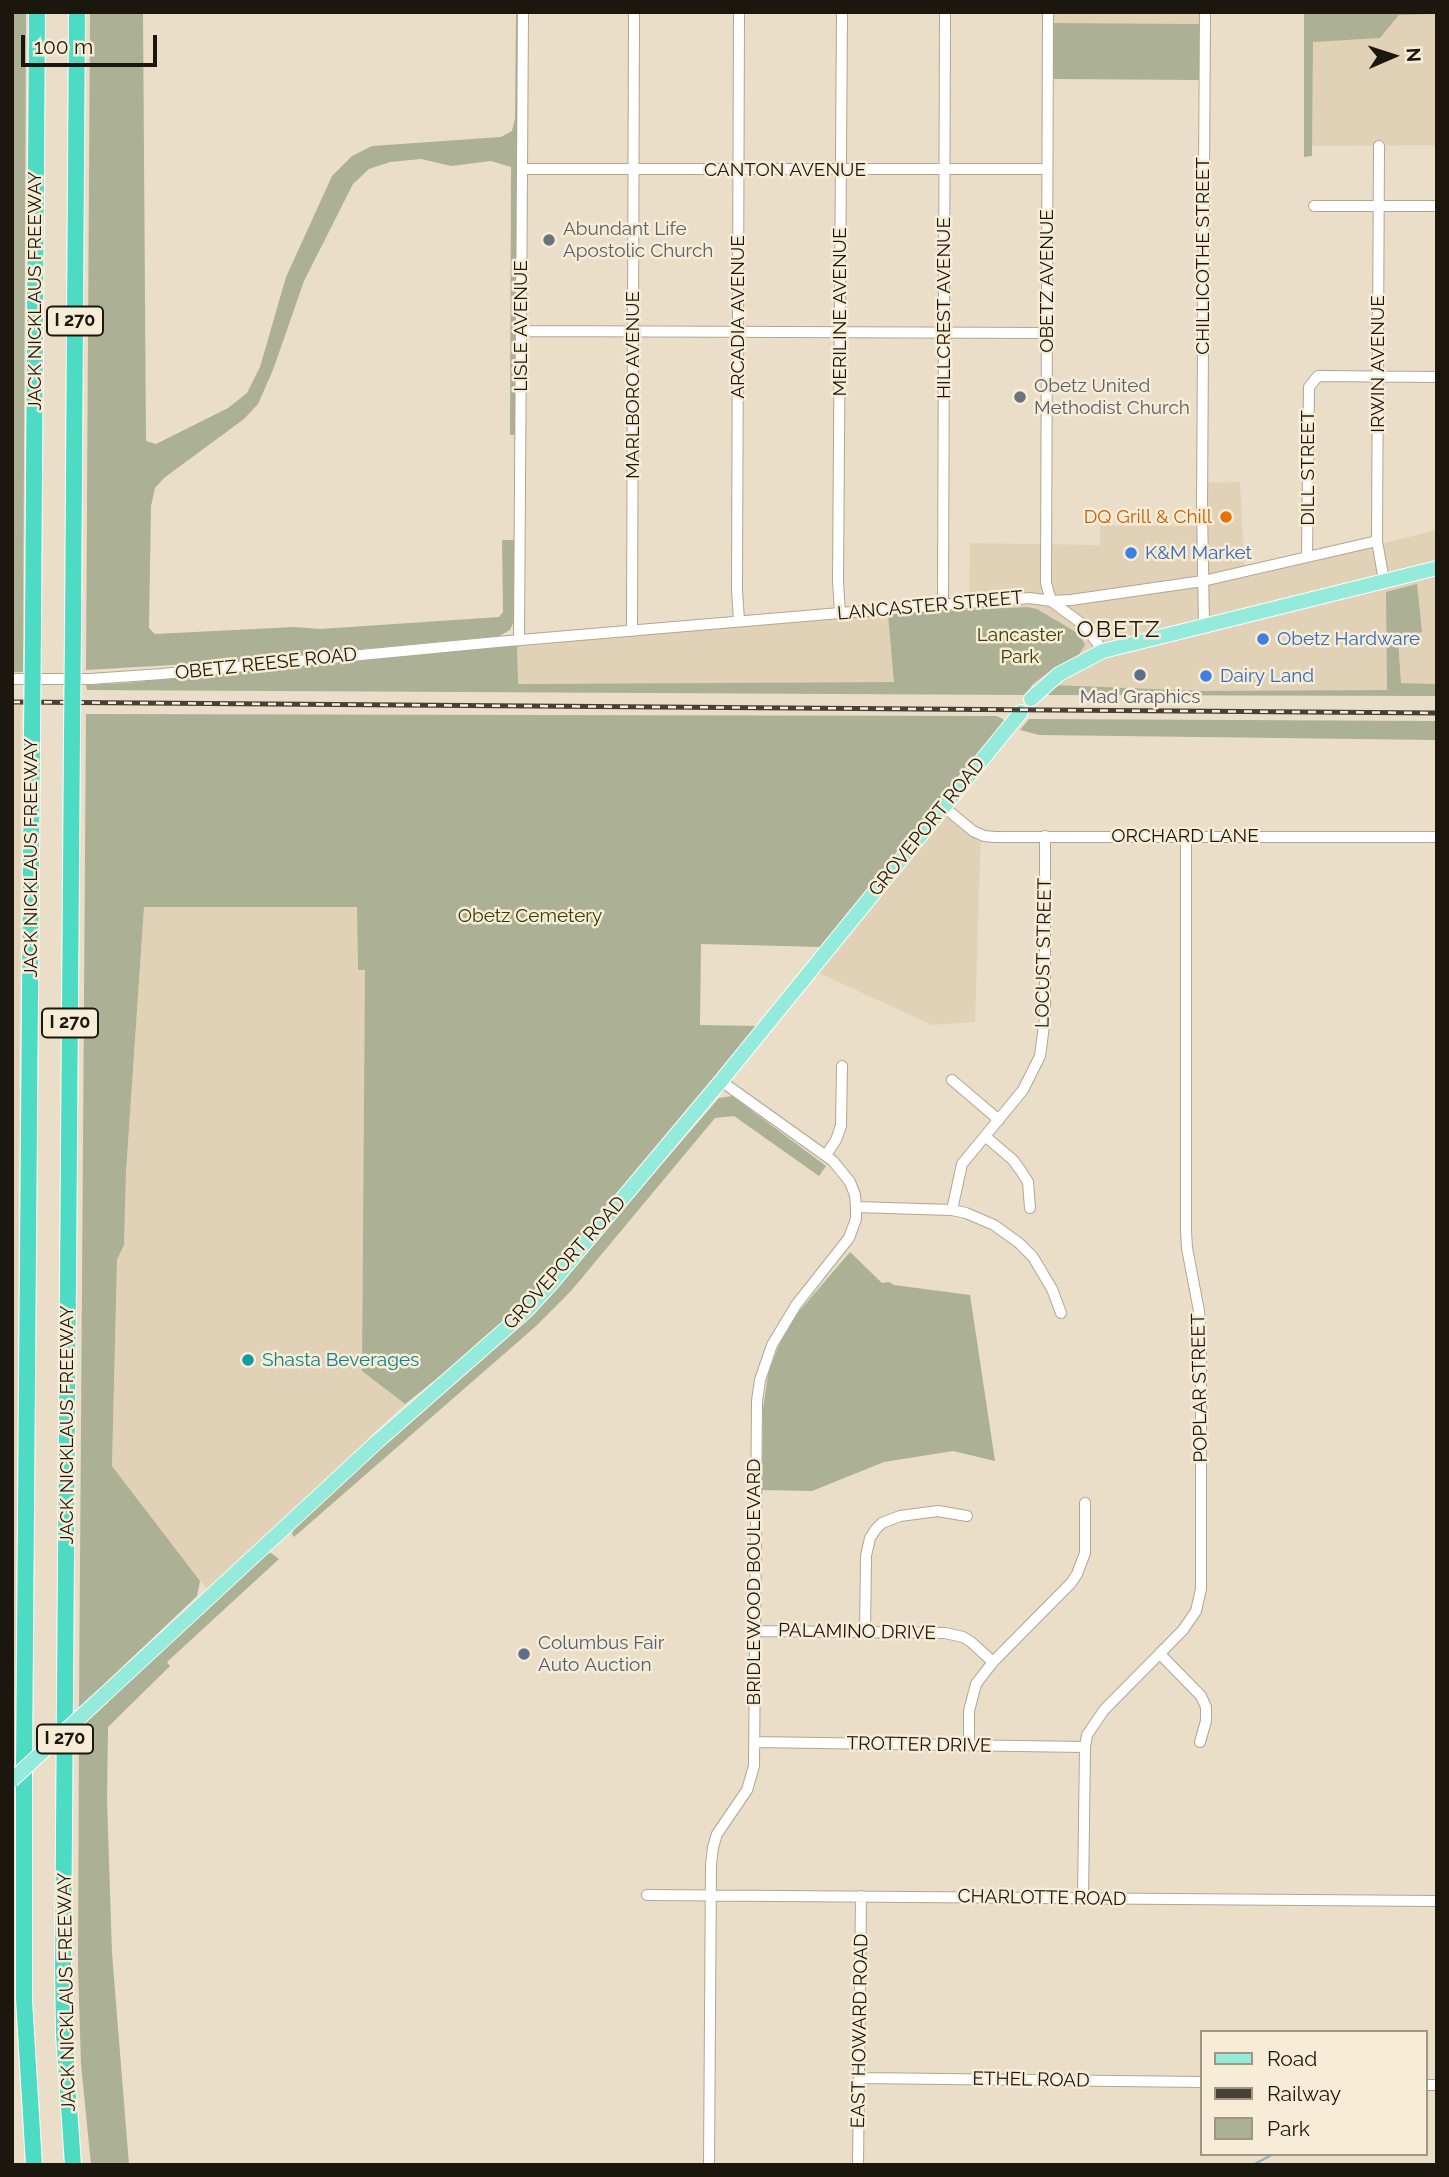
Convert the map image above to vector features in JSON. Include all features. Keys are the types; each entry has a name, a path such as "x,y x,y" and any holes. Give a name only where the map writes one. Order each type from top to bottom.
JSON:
{"highway":[{"name":"JACK NICKLAUS FREEWAY","path":"34,2165 24,1999 24,1877 37,12"},
{"name":"JACK NICKLAUS FREEWAY","path":"73,2165 64,2034 77,12"},
{"path":"64,2034 84,2165"}],"main road":[{"path":"1031,699 1059,674 1104,651 1437,568"},
{"name":"GROVEPORT ROAD","path":"12,1780 368,1449 526,1311 721,1081 1021,712"}],"street":[{"name":"LISLE AVENUE","path":"519,640 523,12"},
{"name":"MARLBORO AVENUE","path":"632,631 634,12"},
{"name":"ARCADIA AVENUE","path":"738,621 739,12"},
{"name":"MERILINE AVENUE","path":"840,613 838,568 842,12"},
{"name":"HILLCREST AVENUE","path":"943,604 945,12"},
{"name":"OBETZ AVENUE","path":"1048,12 1046,583 1051,601"},
{"name":"CHILLICOTHE STREET","path":"1204,626 1202,468 1205,12"},
{"name":"IRWIN AVENUE","path":"1379,146 1377,541 1384,582"},
{"name":"CANTON AVENUE","path":"522,169 1047,169"},
{"path":"1314,206 1437,206"},
{"path":"521,331 1046,333"},
{"name":"DILL STREET","path":"1307,557 1309,387 1318,376 1437,377"},
{"name":"LANCASTER STREET","path":"519,640 1035,597 1051,601 1203,581 1377,541"},
{"path":"1051,601 1085,626 1104,651"},
{"name":"OBETZ REESE ROAD","path":"12,678 90,679 162,674 519,640"},
{"name":"ORCHARD LANE","path":"944,807 972,831 984,836 1437,837"},
{"name":"LOCUST STREET","path":"952,1210 962,1164 1023,1090 1040,1056 1045,1018 1045,836"},
{"name":"POPLAR STREET","path":"1083,1898 1087,1735 1098,1717 1183,1630 1196,1611 1201,1588 1201,1335 1186,1231 1186,836"},
{"path":"825,1155 836,1140 841,1126 842,1066"},
{"path":"952,1080 999,1120"},
{"path":"721,1081 825,1155 850,1182 856,1208 952,1210 994,1225 1018,1243 1041,1268 1061,1313"},
{"path":"986,1137 1013,1160 1028,1182 1030,1208"},
{"name":"BRIDLEWOOD BOULEVARD","path":"709,2165 710,1895 713,1847 726,1818 747,1790 754,1766 755,1423 760,1380 772,1345 796,1305 849,1238 856,1219 856,1208"},
{"path":"969,1745 969,1712 973,1691 981,1676 1077,1574 1085,1553 1085,1503"},
{"path":"865,1632 866,1556 870,1538 876,1529 882,1523 900,1516 938,1511 967,1516"},
{"name":"PALAMINO DRIVE","path":"754,1631 954,1634 971,1642 993,1662"},
{"path":"1160,1654 1194,1688 1206,1707 1206,1721 1200,1742"},
{"name":"TROTTER DRIVE","path":"754,1742 1085,1747"},
{"name":"CHARLOTTE ROAD","path":"647,1895 1437,1901"},
{"name":"EAST HOWARD ROAD","path":"858,2165 861,1896"},
{"name":"ETHEL ROAD","path":"859,2078 1200,2082"}],"shaded area":[{"path":"1053,12 1200,12 1200,24 1053,23"},
{"path":"1437,14 1437,145 1312,146 1313,41 1380,38 1399,15"},
{"path":"1240,482 1245,578 1437,530 1437,684 1401,683 1398,639 1386,592 1388,690 1205,691 895,682 517,684 517,645 969,606 970,543 1100,545 1100,525 1196,526 1196,483"},
{"path":"12,705 21,705 15,1770 12,1773"},
{"path":"943,798 981,831 975,1022 932,1025 806,967"},
{"path":"144,906 357,907 358,970 365,969 379,1384 405,1404 209,1590 112,1466 117,1260 124,1245 126,1172"}],"green space":[{"path":"12,12 26,12 23,672 12,672"},
{"path":"90,12 143,12 146,441 156,444 228,408 247,393 260,367 286,277 332,176 352,156 372,146 501,137 512,131 515,118 516,12 520,12 517,435 510,435 511,167 491,161 451,166 421,159 390,162 369,169 353,184 304,281 273,370 258,404 244,419 164,478 155,488 151,506 149,628 155,634 294,627 320,629 499,617 503,612 502,540 517,540 514,621 510,630 499,636 224,662 86,670"},
{"path":"1304,12 1437,14 1399,15 1380,38 1313,42 1312,156 1304,157"},
{"path":"1053,23 1200,24 1199,80 1052,79"},
{"path":"1417,584 1422,632 1398,639 1401,683 1437,684 1437,696 1048,695 1054,685 1205,691 1387,690 1386,592"},
{"name":"Lancaster Park","path":"1027,607 1037,609 1079,634 1085,645 1078,656 1050,671 1033,684 1025,695 87,690 86,685 517,645 518,684 894,682 888,614"},
{"name":"Obetz Cemetery","path":"86,714 997,716 1006,721 822,947 701,944 700,1025 758,1026 549,1278 492,1335 405,1404 362,1371 365,970 358,970 357,907 144,907 126,1172 124,1245 117,1260 112,1466 200,1581 197,1596 79,1708"},
{"path":"1029,719 1437,721 1437,740 1039,735 1020,730"},
{"path":"732,1096 826,1166 819,1176 734,1116 715,1118 571,1291 535,1327 294,1537 294,1527 550,1293 719,1098"},
{"path":"850,1252 882,1283 970,1295 995,1461 953,1451 884,1462 812,1491 762,1490 763,1409 768,1374 779,1345 796,1315"},
{"path":"271,1553 279,1559 167,1662 170,1666 108,1727 107,1800 112,1953 129,2165 91,2165 81,2064 78,1967 79,1728 265,1554"}],"waterway":[{"path":"1253,2165 1269,2156"}],"railway":[{"path":"12,702 1437,713"}],"place":[{"name":"Abundant Life Apostolic Church","path":"549,240"},
{"name":"Obetz United Methodist Church","path":"1020,397"},
{"name":"DQ Grill & Chill","path":"1226,517"},
{"name":"K&M Market","path":"1131,553"},
{"name":"Obetz Hardware","path":"1263,639"},
{"name":"Mad Graphics","path":"1140,675"},
{"name":"Dairy Land","path":"1206,676"},
{"name":"Shasta Beverages","path":"248,1360"},
{"name":"Columbus Fair Auto Auction","path":"524,1654"}],"district":[{"name":"OBETZ","path":"1119,630"}]}
